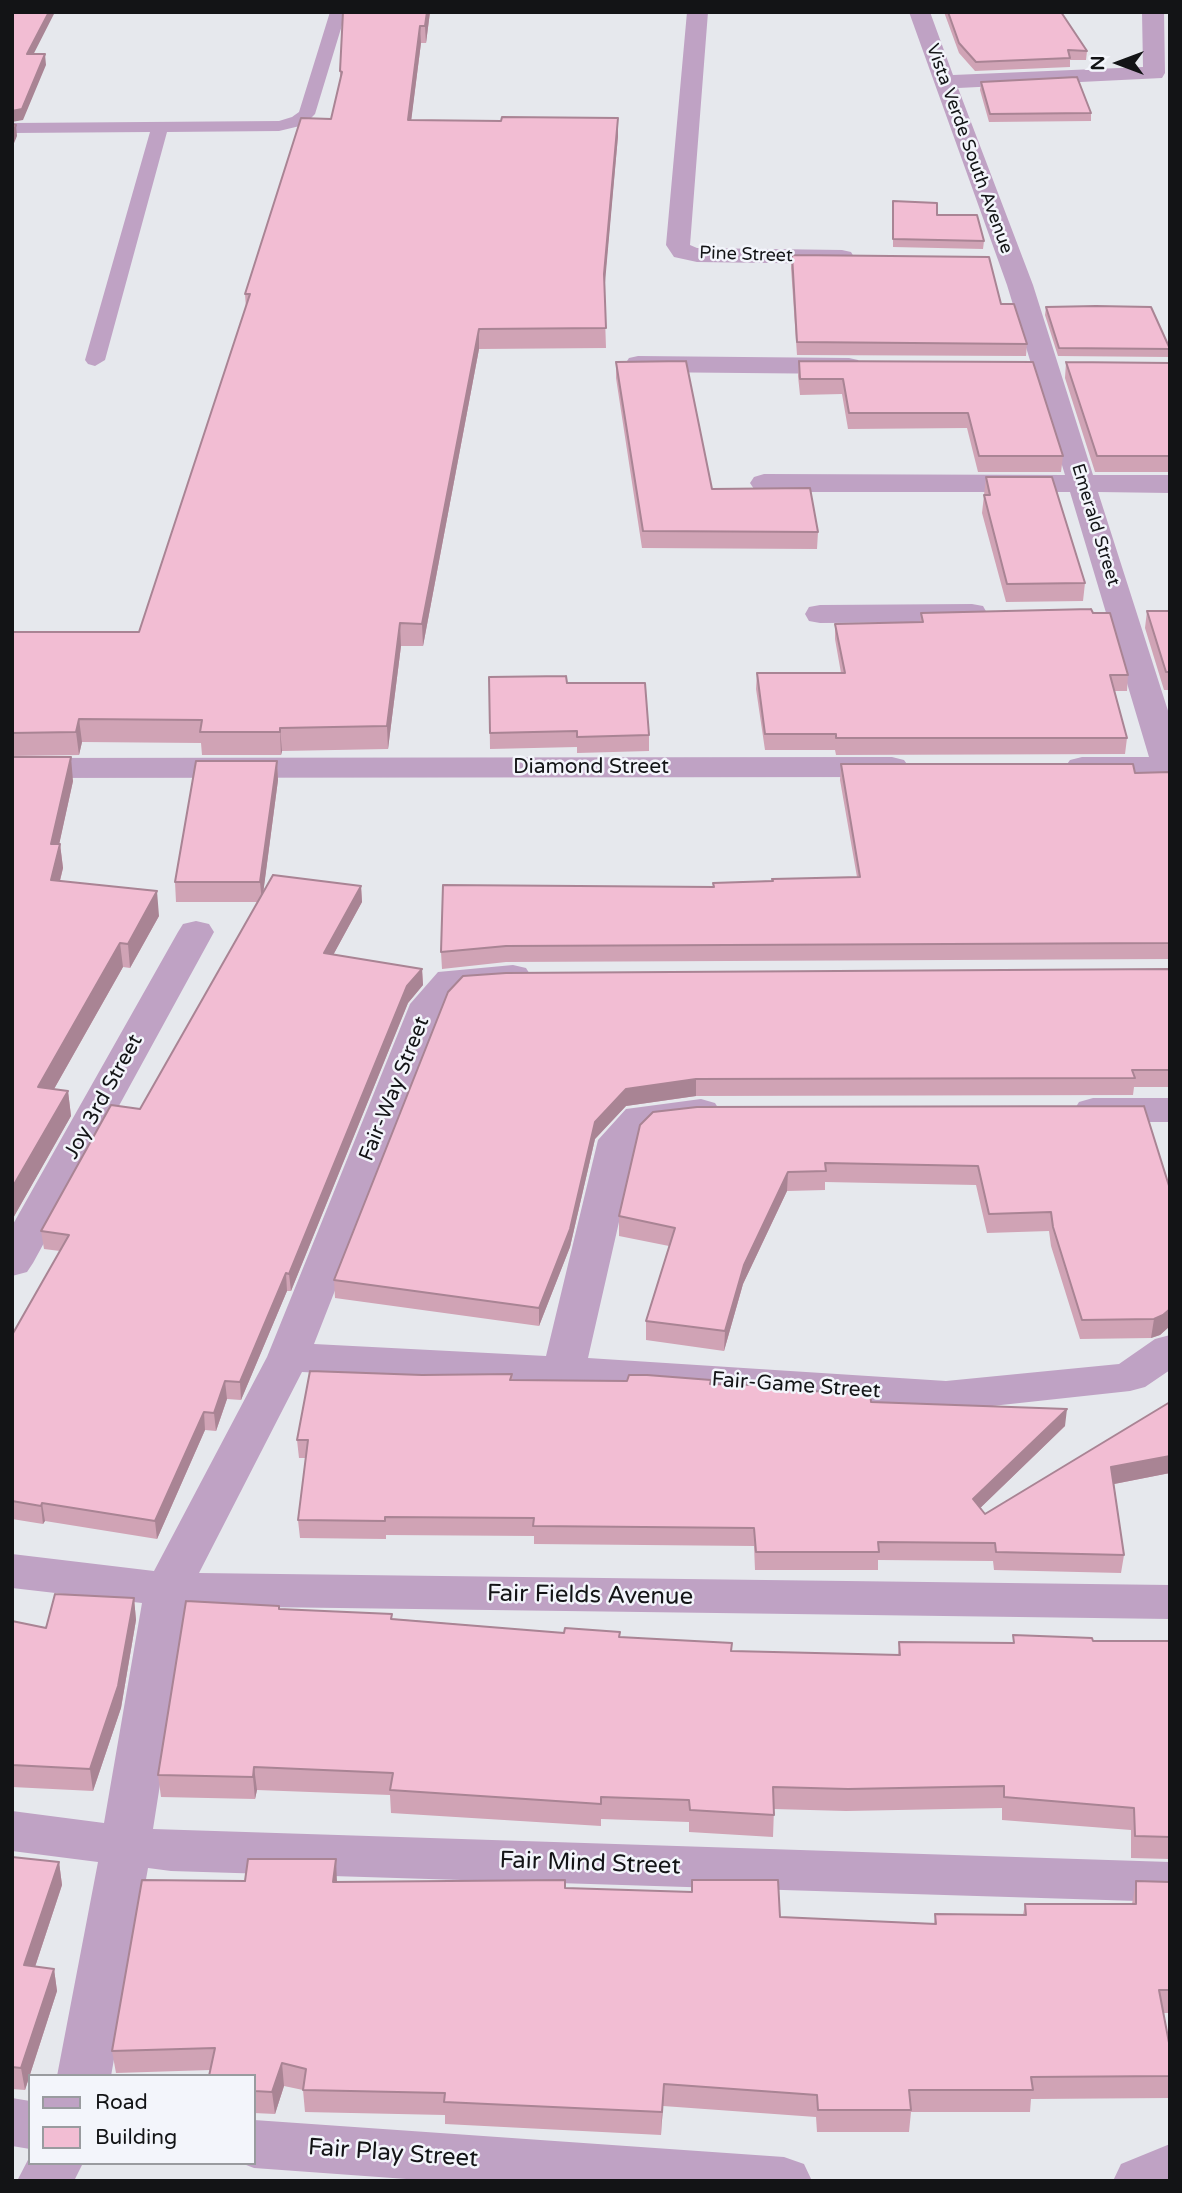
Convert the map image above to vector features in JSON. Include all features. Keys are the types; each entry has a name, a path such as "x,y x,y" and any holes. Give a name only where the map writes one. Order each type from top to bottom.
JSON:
{"street":[{"name":"Pine Street","path":"698,12 678,246 683,252 697,255 859,257"},
{"name":"Vista Verde South Avenue","path":"919,12 1015,272"},
{"path":"945,82 1162,77 1153,12"},
{"path":"982,259 1015,272"},
{"name":"Emerald Street","path":"1015,272 1169,767"},
{"path":"638,364 869,366"},
{"path":"764,484 1170,484"},
{"path":"820,614 998,613"},
{"name":"Diamond Street","path":"12,768 918,767"},
{"path":"1057,767 1169,767"},
{"name":"Joy 3rd Street","path":"12,1262 197,932"},
{"name":"Fair-Way Street","path":"84,2074 127,1848 131,1804 168,1589 288,1357 429,1003 451,980 548,976"},
{"path":"1058,1110 1170,1110"},
{"path":"564,1371 618,1140 640,1117 696,1111 738,1111"},
{"name":"Fair-Game Street","path":"288,1357 564,1371 946,1396 1130,1377 1170,1349"},
{"name":"Fair Fields Avenue","path":"12,1571 168,1589 1170,1602"},
{"name":"Fair Mind Street","path":"12,1831 127,1848 171,1851 1170,1882"},
{"name":"Fair Play Street","path":"256,2144 784,2181"},
{"path":"45,2181 54,2165"},
{"path":"1141,2181 1170,2168"}],"lane":[{"path":"12,128 279,126 298,121 307,114 338,12"},
{"path":"95,360 160,127"}],"building":[{"path":"12,12 49,12 27,54 45,54 22,109 12,111"},
{"path":"343,12 427,12 425,26 420,26 408,120 501,121 502,117 618,118 604,274 606,328 479,329 422,624 400,623 387,726 280,728 280,732 200,732 202,720 79,719 76,732 12,733 12,632 139,632 250,294 245,294 301,118 331,119 342,72"},
{"path":"948,12 1061,12 1087,51 1068,50 1070,58 976,62 959,43"},
{"path":"1077,77 1091,113 990,114 981,82"},
{"path":"893,201 937,203 937,215 977,215 984,241 893,239"},
{"path":"792,255 989,257 1001,304 1014,304 1027,344 797,342"},
{"path":"1046,307 1151,307 1170,349 1059,348"},
{"path":"686,361 712,489 810,488 818,532 643,531 616,362"},
{"path":"799,361 1033,362 1063,456 979,456 968,413 849,413 843,379 800,379"},
{"path":"1066,362 1170,363 1170,456 1097,456"},
{"path":"986,477 1052,477 1085,583 1007,584 984,495 990,495"},
{"path":"1091,609 1093,613 1110,613 1128,675 1110,675 1127,738 836,738 836,734 765,734 757,673 845,673 835,624 923,622 921,613"},
{"path":"1147,611 1170,611 1170,672 1166,672"},
{"path":"566,676 567,683 645,683 649,735 577,737 577,731 490,733 489,677"},
{"path":"12,757 71,757 51,844 60,844 51,880 157,891 128,944 120,943 38,1087 68,1091 12,1188"},
{"path":"196,761 277,761 260,882 175,882"},
{"path":"841,764 1133,764 1135,773 1170,772 1170,943 506,946 441,952 443,885 714,887 713,883 860,877"},
{"path":"273,875 361,886 324,953 422,969 407,986 289,1274 286,1273 240,1382 225,1381 214,1413 204,1412 155,1521 42,1503 41,1506 12,1501 12,1335 69,1235 41,1231 111,1105 140,1109"},
{"path":"1170,969 1170,1070 1132,1070 1135,1078 696,1079 626,1089 595,1122 570,1229 539,1308 334,1280 448,992 463,976 506,973"},
{"path":"1144,1106 1170,1189 1170,1309 1154,1319 1082,1320 1053,1227 1051,1212 989,1214 978,1166 825,1163 826,1171 788,1172 744,1265 725,1331 646,1321 675,1228 619,1216 640,1125 653,1112 697,1107"},
{"path":"310,1371 422,1375 512,1374 510,1380 627,1381 629,1375 647,1375 711,1380 710,1384 799,1386 799,1391 870,1392 871,1402 1067,1409 973,1499 985,1514 1170,1402 1170,1456 1111,1467 1124,1555 996,1552 995,1543 878,1542 879,1552 756,1552 754,1528 533,1526 534,1518 385,1517 385,1521 298,1520 308,1440 297,1440"},
{"path":"55,1594 134,1598 118,1686 90,1769 12,1765 12,1621 46,1628"},
{"path":"186,1601 279,1606 279,1609 392,1614 391,1619 564,1633 565,1628 620,1632 619,1637 732,1643 731,1651 900,1655 899,1642 1014,1643 1013,1635 1092,1638 1093,1641 1170,1641 1170,1837 1135,1836 1134,1808 1004,1797 1004,1786 848,1789 773,1787 774,1815 690,1810 689,1800 601,1797 601,1804 390,1790 393,1773 254,1767 253,1777 158,1775"},
{"path":"12,1857 59,1862 24,1965 54,1969 21,2068 12,2067"},
{"path":"248,1859 336,1859 333,1882 565,1880 565,1888 692,1892 692,1880 778,1880 780,1917 936,1924 935,1914 1026,1915 1025,1904 1136,1904 1136,1881 1170,1882 1170,1990 1159,1990 1170,2048 1170,2076 1031,2077 1033,2090 909,2090 911,2110 818,2110 817,2095 664,2084 662,2112 444,2102 445,2093 303,2090 306,2069 282,2063 272,2092 256,2091 256,2074 209,2074 215,2048 112,2051 142,1880 245,1881"}]}
